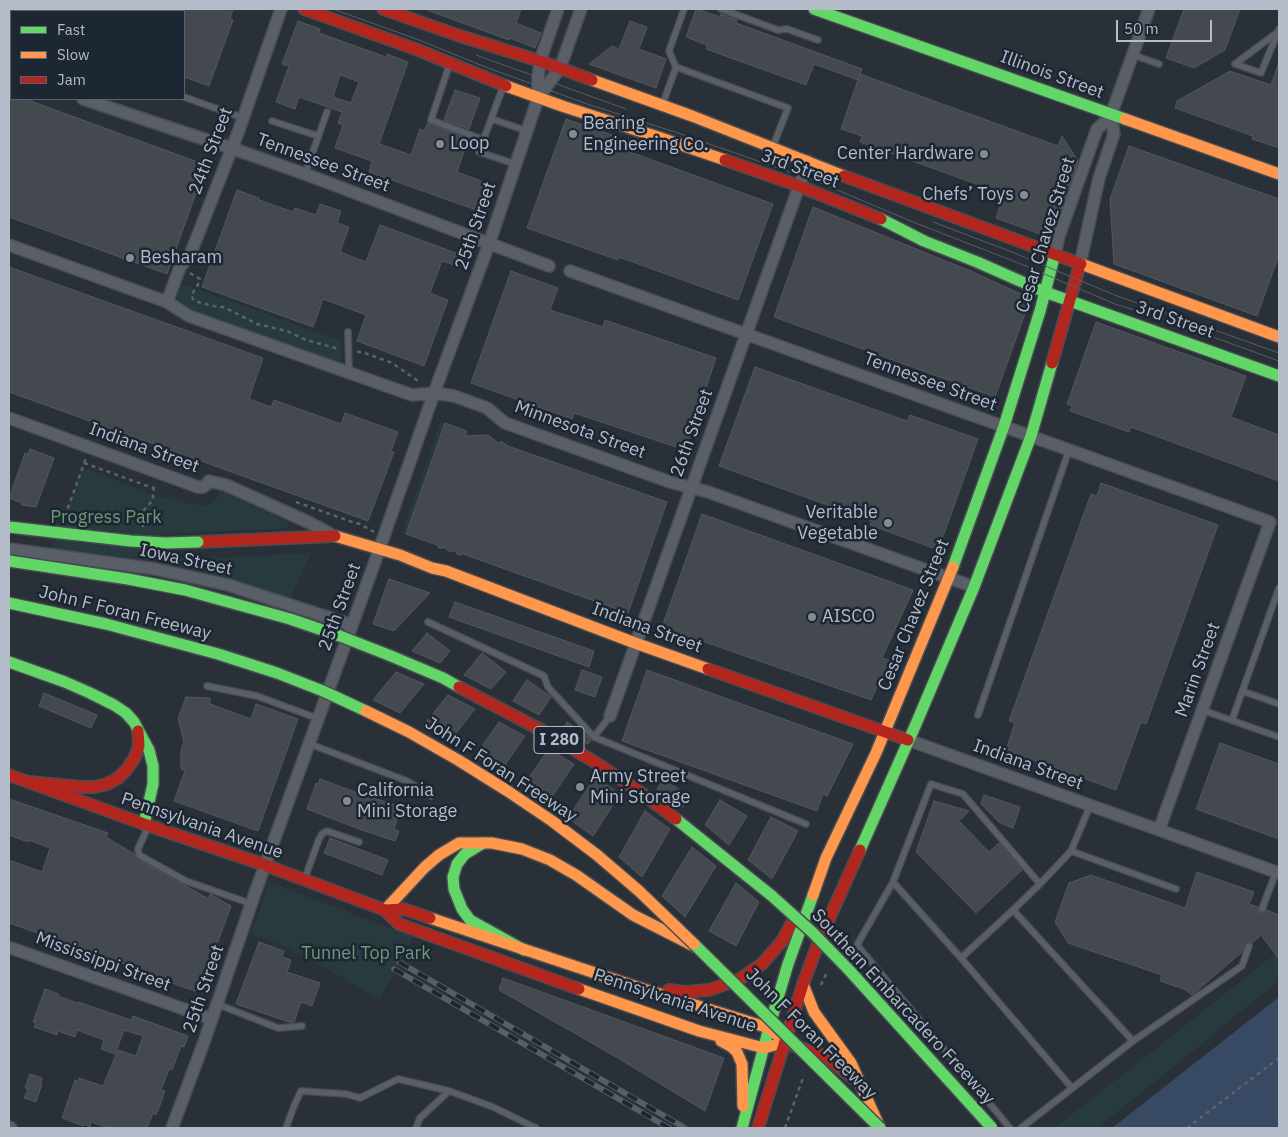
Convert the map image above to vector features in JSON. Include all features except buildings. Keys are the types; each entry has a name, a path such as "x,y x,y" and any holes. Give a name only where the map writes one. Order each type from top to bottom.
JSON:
{"main road":[{"name":"3rd Street","path":"304,9 538,98 799,186 874,216 924,241 1070,302 1279,376"},
{"name":"3rd Street","path":"382,9 540,61 662,105 841,175 1279,337"},
{"name":"Illinois Street","path":"814,9 1279,174"},
{"name":"Cesar Chavez Street","path":"743,1125 788,964 826,858 876,753 949,578 1004,426 1040,312 1055,254"},
{"name":"Cesar Chavez Street","path":"758,1128 803,984 819,941 974,587 1031,436 1080,264"},
{"path":"9,527 132,541 165,542 335,536"},
{"name":"Indiana Street","path":"335,536 400,555 432,568 446,570 636,643 908,740"},
{"name":"Southern Embarcadero Freeway","path":"9,561 175,588 290,619 392,656 443,678 544,730 640,792 686,826 772,896 812,932 849,970 992,1128"},
{"name":"John F Foran Freeway","path":"9,603 106,624 218,654 278,673 376,715 458,760 552,821 604,861 701,950 880,1128"},
{"path":"9,662 65,682 114,705 126,713 134,722 149,750 152,766 153,784 146,825"},
{"path":"29,782 82,787 107,784 118,778 134,757 139,746 138,731"},
{"name":"Pennsylvania Avenue","path":"9,775 146,825 266,865 385,910 404,909 640,988 769,1028 785,1043"},
{"path":"385,910 424,867 439,855 460,843 488,843 522,850 550,860 576,875 633,916 701,950"},
{"path":"488,843 465,854 457,864 453,877 454,889 462,909 470,920 524,950"},
{"path":"640,988 685,992 709,990 740,979 762,964 782,941 826,858"},
{"name":"Pennsylvania Avenue","path":"385,910 399,924 699,1031 764,1048 785,1043"},
{"path":"803,984 814,1012 851,1063 880,1128"},
{"path":"699,1031 732,1047 737,1052 742,1064 743,1125"},
{"path":"785,1043 825,1056 860,1083"}],"street":[{"name":"24th Street","path":"167,302 180,267 190,255 243,118 282,9"},
{"name":"25th Street","path":"538,98 540,61 558,9"},
{"name":"25th Street","path":"172,1128 489,244 538,98 560,68 580,9"},
{"name":"Cesar Chavez Street","path":"1055,254 1059,236 1097,129 1111,114 1150,9"},
{"name":"Tennessee Street","path":"87,100 305,174 549,266"},
{"name":"Cesar Chavez Street","path":"1080,264 1099,178 1114,134 1111,114"},
{"name":"26th Street","path":"610,716 808,161"},
{"name":"Minnesota Street","path":"9,245 167,302 189,316 412,395 434,393 454,396 487,408 505,423 670,482 708,492 974,587"},
{"name":"Tennessee Street","path":"570,271 1275,523"},
{"name":"Indiana Street","path":"9,418 198,487 203,487 209,481 226,485 335,536"},
{"name":"Marin Street","path":"1159,830 1202,710 1275,523"},
{"name":"Iowa Street","path":"9,549 155,570 228,586 352,625"},
{"name":"Indiana Street","path":"908,740 1277,872"},
{"name":"Mississippi Street","path":"11,948 212,1019"}],"lane":[{"path":"662,105 676,67 670,50 684,9"},
{"path":"721,9 778,30 788,29 818,40"},
{"path":"1279,31 1261,73 1235,64 1257,48 1279,31"},
{"path":"1133,55 1158,64"},
{"path":"450,63 431,120 484,140"},
{"path":"676,67 788,108 772,148"},
{"path":"504,85 479,152 515,164"},
{"path":"185,97 243,118"},
{"path":"305,174 327,112"},
{"path":"492,119 527,131"},
{"path":"272,121 318,136"},
{"path":"348,332 349,372"},
{"path":"978,715 1068,450"},
{"path":"1232,720 1279,588"},
{"path":"428,622 544,676 548,688 594,737 806,824"},
{"path":"207,686 256,696 318,719"},
{"path":"1242,691 1279,704"},
{"path":"1202,710 1279,737"},
{"path":"594,737 610,716"},
{"path":"310,744 407,781 431,796"},
{"path":"1010,1128 856,945 893,882 931,784 963,794 1040,884"},
{"path":"961,958 1040,884 1072,851 1090,806"},
{"path":"146,825 138,849 139,855 186,881 252,904"},
{"path":"304,880 322,834 327,831 359,842"},
{"path":"1072,851 1176,889"},
{"path":"1262,909 1277,872"},
{"path":"893,882 1072,1088"},
{"path":"1013,910 1133,1040"},
{"path":"1021,1128 1133,1040 1242,966 1249,946"},
{"path":"217,1004 278,1028 302,1026"},
{"path":"286,1128 301,1091 346,1094 360,1098 398,1079 449,1091 494,1107 536,1128"},
{"path":"416,1128 420,1118 449,1091"}],"path":[{"path":"200,278 197,287 191,295 194,301 224,307 257,324 287,331 337,349 362,352 392,364 434,393"},
{"path":"62,523 90,447"},
{"path":"84,463 154,488"},
{"path":"143,529 144,510 153,500 158,472"},
{"path":"73,520 87,514"},
{"path":"355,523 366,526"},
{"path":"1187,1128 1279,1058"}],"green space":[{"path":"177,282 341,341 341,364 188,311 179,304 174,290"},
{"path":"441,422 445,423 406,534 402,533"},
{"name":"Progress Park","path":"83,468 166,499 168,496 186,503 204,506 212,503 217,498 220,490 288,522 288,526 279,529 159,534 164,556 195,559 311,553 288,604 51,550"},
{"name":"Tunnel Top Park","path":"269,882 413,937 380,999 289,948 251,934"},
{"path":"1279,951 1279,981 1098,1128 1055,1128"}],"water":[{"path":"1279,997 1279,1128 1112,1128"}],"tram line":[{"path":"333,9 590,105 678,133 818,182 1115,304 1169,321 1279,361"},
{"path":"476,55 626,109"},
{"path":"933,222 1012,252 1117,296 1180,318"},
{"path":"1206,327 1279,353"}],"railway":[{"path":"399,962 685,1128"},
{"path":"394,969 669,1128"}],"traffic: fast":[{"path":"814,9 1125,119"},
{"path":"881,219 924,241 1045,292 1279,376"},
{"path":"953,567 1004,426 1040,311 1055,254"},
{"path":"860,850 974,587 1031,436 1052,363"},
{"path":"9,527 131,541 198,542"},
{"path":"9,561 128,579 185,590 290,619 391,656 443,678 459,687"},
{"path":"9,603 106,624 218,654 277,673 323,691 366,711"},
{"path":"9,662 90,693 114,705 126,713 134,722 149,750 153,766 153,784 144,824"},
{"path":"676,819 772,896 812,932 849,970 992,1128"},
{"path":"483,843 465,854 457,864 453,877 454,889 462,909 470,920 524,950"},
{"path":"742,1128 788,964 813,895"},
{"path":"694,944 880,1128"}],"traffic: slow":[{"path":"592,80 692,116 844,176"},
{"path":"506,86 725,160"},
{"path":"1125,119 1279,174"},
{"path":"1081,264 1279,337"},
{"path":"335,536 446,571 708,669"},
{"path":"813,895 826,858 876,753 953,567"},
{"path":"366,711 409,732 458,760 552,821 597,855 639,891 694,944"},
{"path":"385,910 425,867 439,855 459,843 492,843 522,849 550,860 576,875 633,915 694,946"},
{"path":"430,918 640,988 769,1028 778,1036"},
{"path":"803,984 814,1012 851,1063 880,1128"},
{"path":"579,989 699,1031 764,1048 775,1045"},
{"path":"721,1041 737,1052 742,1064 743,1106"}],"traffic: jam":[{"path":"304,9 418,50 506,86"},
{"path":"383,9 592,80"},
{"path":"725,160 799,186 881,219"},
{"path":"844,176 1081,264"},
{"path":"1052,363 1080,264"},
{"path":"198,542 335,536"},
{"path":"708,669 908,740"},
{"path":"459,687 543,731 593,761 640,792 676,819"},
{"path":"29,782 82,787 107,784 118,778 135,757 139,746 138,731"},
{"path":"9,775 144,824"},
{"path":"144,824 265,865 385,910 404,909 430,918"},
{"path":"758,1128 803,984 819,941 860,850"},
{"path":"385,910 399,924 579,989"},
{"path":"669,990 685,992 709,990 740,979 762,964 782,941 794,919"},
{"path":"794,1046 825,1056 854,1079"}],"place":[{"name":"Bearing Engineering Co.","path":"573,134"},
{"name":"Loop","path":"440,144"},
{"name":"Center Hardware","path":"984,154"},
{"name":"Chefs’ Toys","path":"1024,195"},
{"name":"Besharam","path":"130,258"},
{"name":"Veritable Vegetable","path":"888,523"},
{"name":"AISCO","path":"812,617"},
{"name":"Army Street Mini Storage","path":"580,787"},
{"name":"California Mini Storage","path":"347,801"}]}
